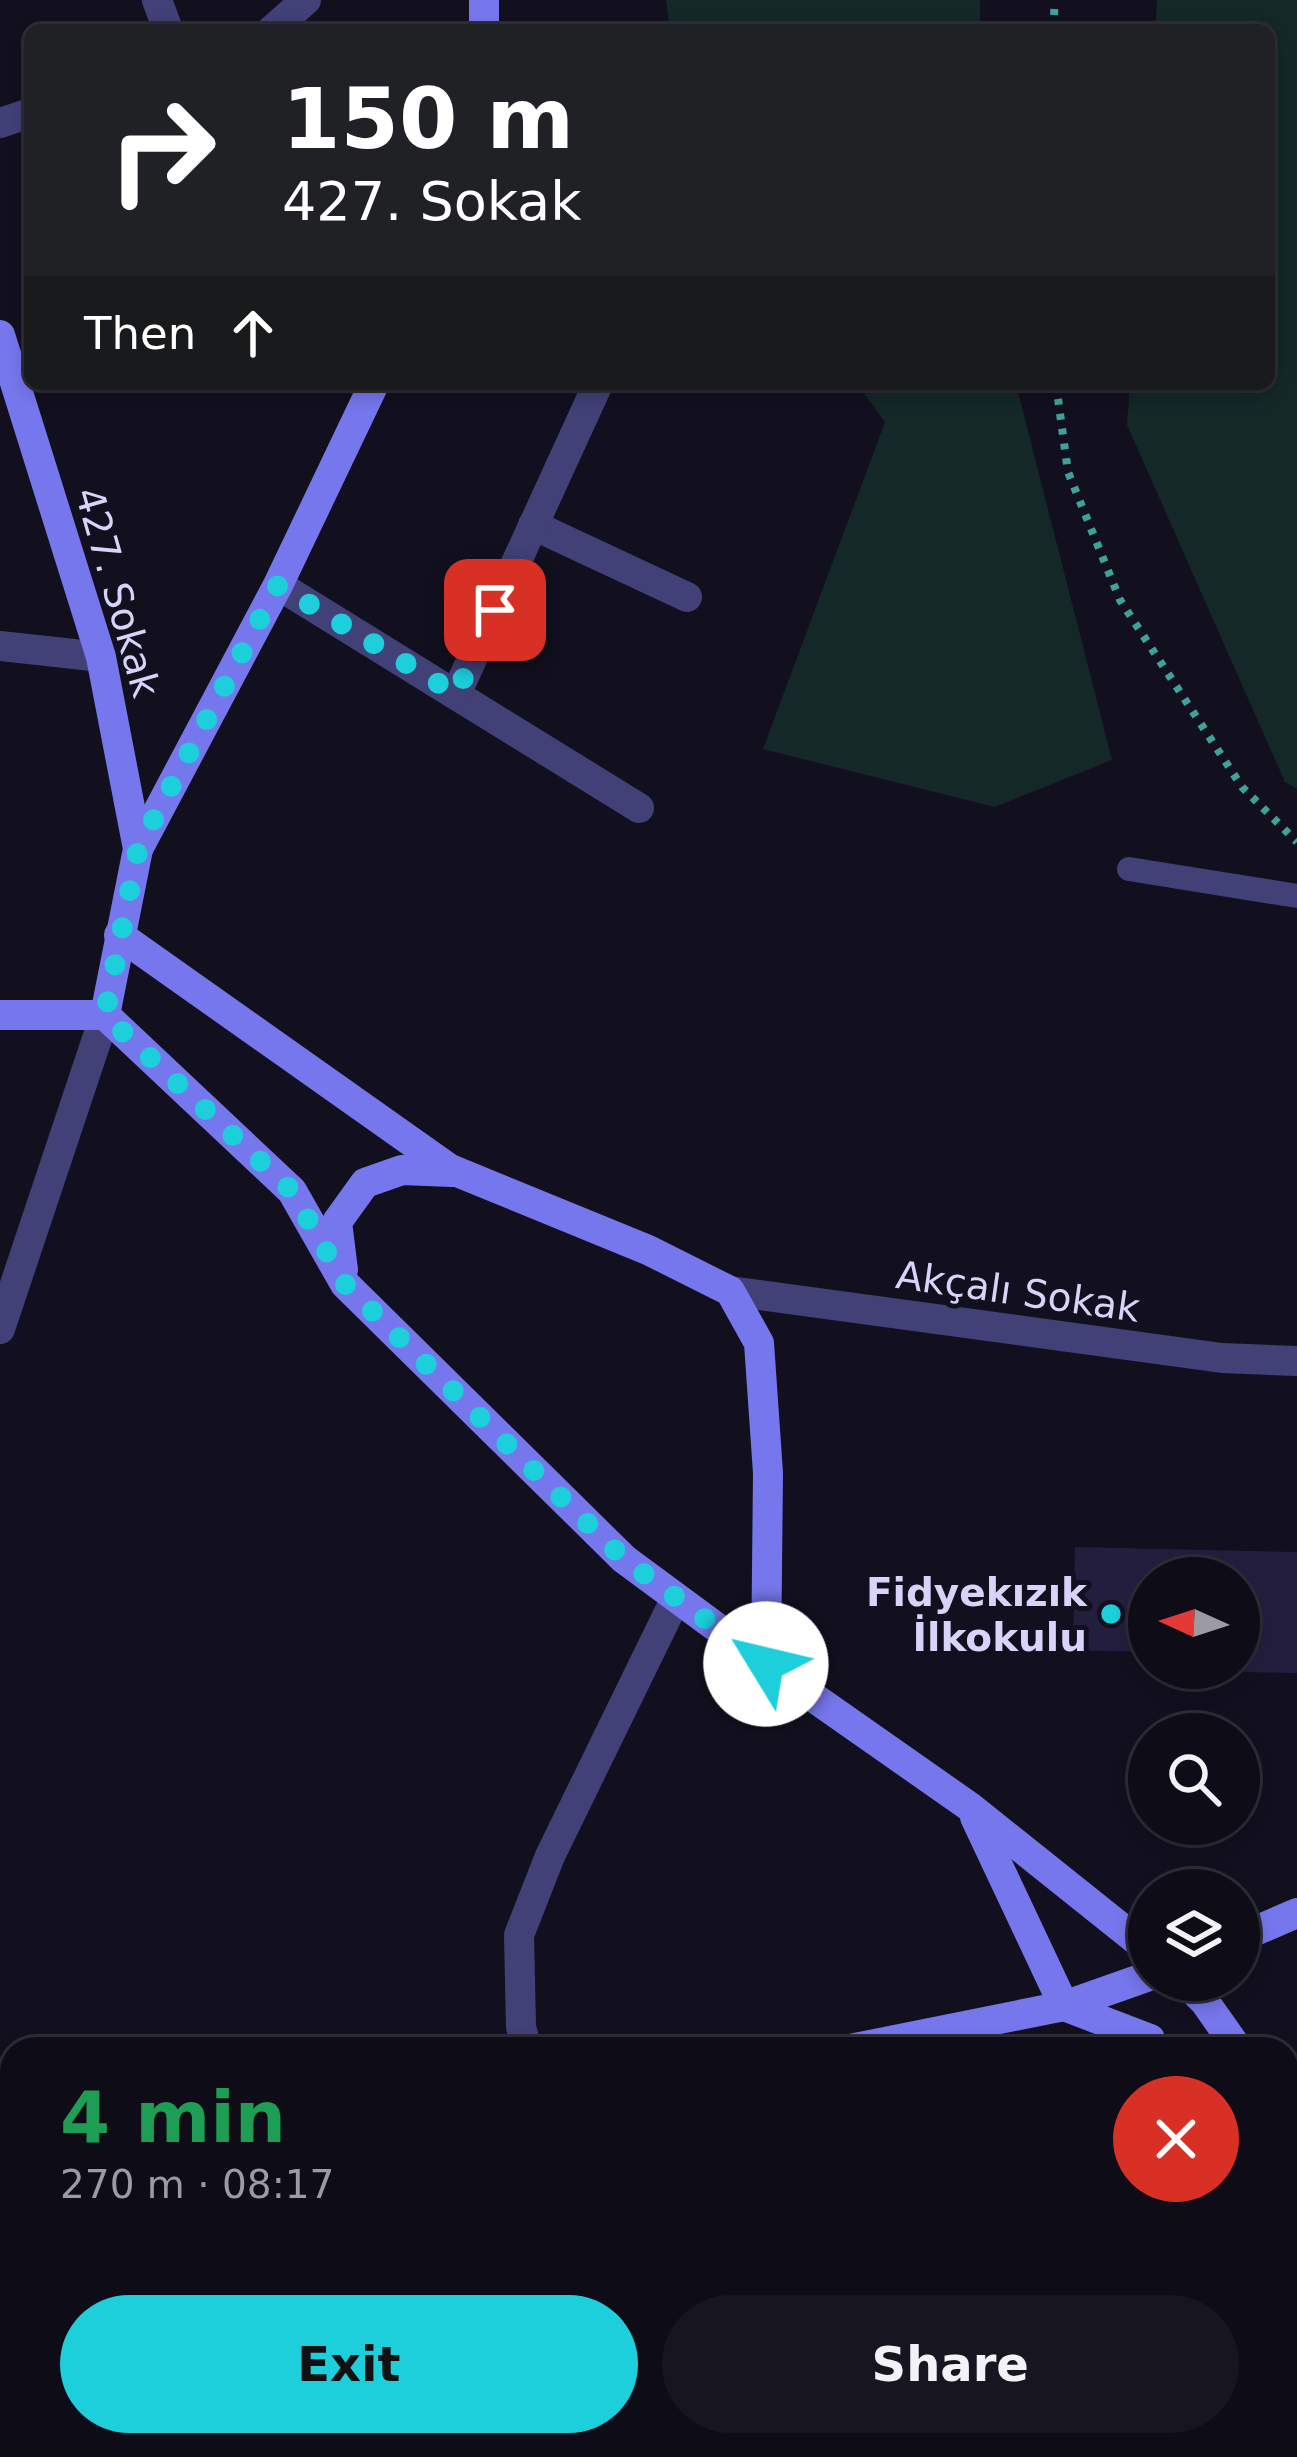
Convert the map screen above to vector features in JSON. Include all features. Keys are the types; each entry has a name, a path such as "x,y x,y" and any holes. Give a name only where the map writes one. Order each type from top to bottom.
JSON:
{"main road":[{"name":"427. Sokak","path":"0,335 101,657 138,849 105,1015"},
{"path":"138,849 278,585 371,390"},
{"path":"119,935 458,1172 648,1250 730,1291 759,1343 768,1473 766,1664"},
{"path":"0,1015 105,1015 292,1191 345,1284 624,1559 970,1807 1128,1933"},
{"path":"345,1284 337,1222 364,1183 402,1170 458,1172"},
{"path":"970,1807 1064,2006 1145,2037"},
{"path":"1260,1929 1297,1913"},
{"path":"910,2037 1064,2006 1128,1983"},
{"path":"1204,2001 1230,2037"}],"street":[{"path":"279,24 305,0"},
{"path":"456,694 595,390"},
{"path":"533,525 687,597"},
{"path":"278,585 639,808"},
{"path":"0,646 101,657"},
{"path":"0,1329 105,1015"},
{"name":"Akçalı Sokak","path":"730,1291 1222,1358 1297,1361"},
{"path":"524,2037 519,1935 550,1856 676,1598"}],"lane":[{"path":"1129,869 1297,896"}],"path":[{"path":"1057,390 1069,472 1120,600 1242,787 1297,842"}],"green space":[{"path":"666,0 980,0 980,24 669,24"},
{"path":"1157,0 1297,0 1297,789 1285,782 1127,425 1130,390 1275,390 1275,24 1155,24"},
{"path":"861,390 1018,390 1112,760 995,807 763,749 885,422"}],"building":[{"name":"Fidyekızık İlkokulu","path":"1075,1547 1297,1552 1297,1673 1260,1672 1260,1557 1128,1557 1128,1651 1073,1650"}],"place":[{"name":"Fidyekızık İlkokulu","path":"1111,1614"}],"route":[{"path":"495,610 456,694 278,585 138,849 105,1015 292,1191 345,1284 624,1559 766,1664"}]}
